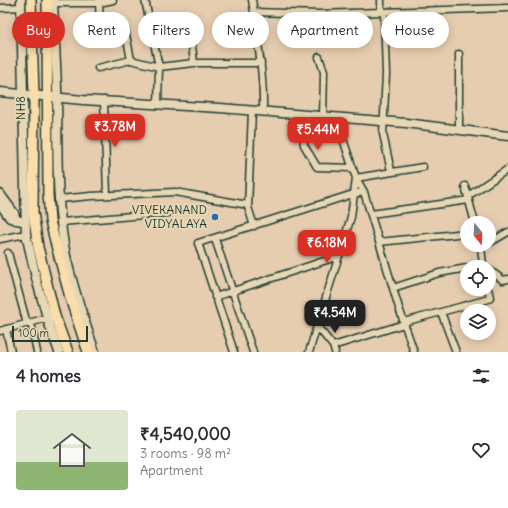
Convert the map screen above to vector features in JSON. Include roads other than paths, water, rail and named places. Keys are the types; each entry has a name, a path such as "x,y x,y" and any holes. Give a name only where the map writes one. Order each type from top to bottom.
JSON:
{"main road":[{"name":"NH8","path":"31,0 34,95 34,216 40,255 64,350"},
{"path":"51,1 52,97 48,194 50,221 76,317 88,352"},
{"path":"76,317 87,329"}],"street":[{"path":"51,1 113,0"},
{"path":"145,0 159,67 158,104"},
{"path":"252,0 254,12"},
{"path":"380,0 382,12 508,8"},
{"path":"99,1 99,12"},
{"path":"0,8 21,4 26,235 47,318 64,350"},
{"path":"269,12 319,14 381,12"},
{"path":"129,48 131,60"},
{"path":"192,48 194,63"},
{"path":"258,48 263,97 262,112"},
{"path":"384,48 386,74 383,134 391,172"},
{"path":"459,54 459,130"},
{"path":"319,57 324,72 323,117"},
{"path":"98,68 131,60 159,67 194,63 260,63"},
{"path":"0,92 384,122 508,136"},
{"path":"52,97 61,222 68,263 95,352"},
{"path":"104,100 107,195"},
{"path":"252,111 248,205 254,226"},
{"path":"300,115 304,145 317,167 353,168"},
{"path":"336,118 356,178 364,192 414,352"},
{"path":"356,178 423,166"},
{"path":"371,214 468,198 508,169"},
{"path":"309,352 351,217 356,178"},
{"path":"465,186 473,216"},
{"path":"59,199 175,192 248,205"},
{"path":"234,352 198,243 215,239 353,194 364,192"},
{"path":"0,194 14,213 16,220"},
{"path":"0,204 10,218 25,222 34,216"},
{"path":"61,222 168,213"},
{"path":"496,239 508,232"},
{"path":"379,242 460,234"},
{"path":"0,239 26,235"},
{"path":"215,239 253,352"},
{"path":"8,253 37,352"},
{"path":"215,297 339,256"},
{"path":"393,288 439,273 460,269"},
{"path":"496,275 503,280 508,279"},
{"path":"317,326 334,349 401,325 404,322 489,300 490,296"},
{"path":"441,312 456,352"},
{"path":"11,352 3,330 47,318"}],"place":[{"name":"VIVEKANAND VIDYALAYA","path":"215,217"}]}
